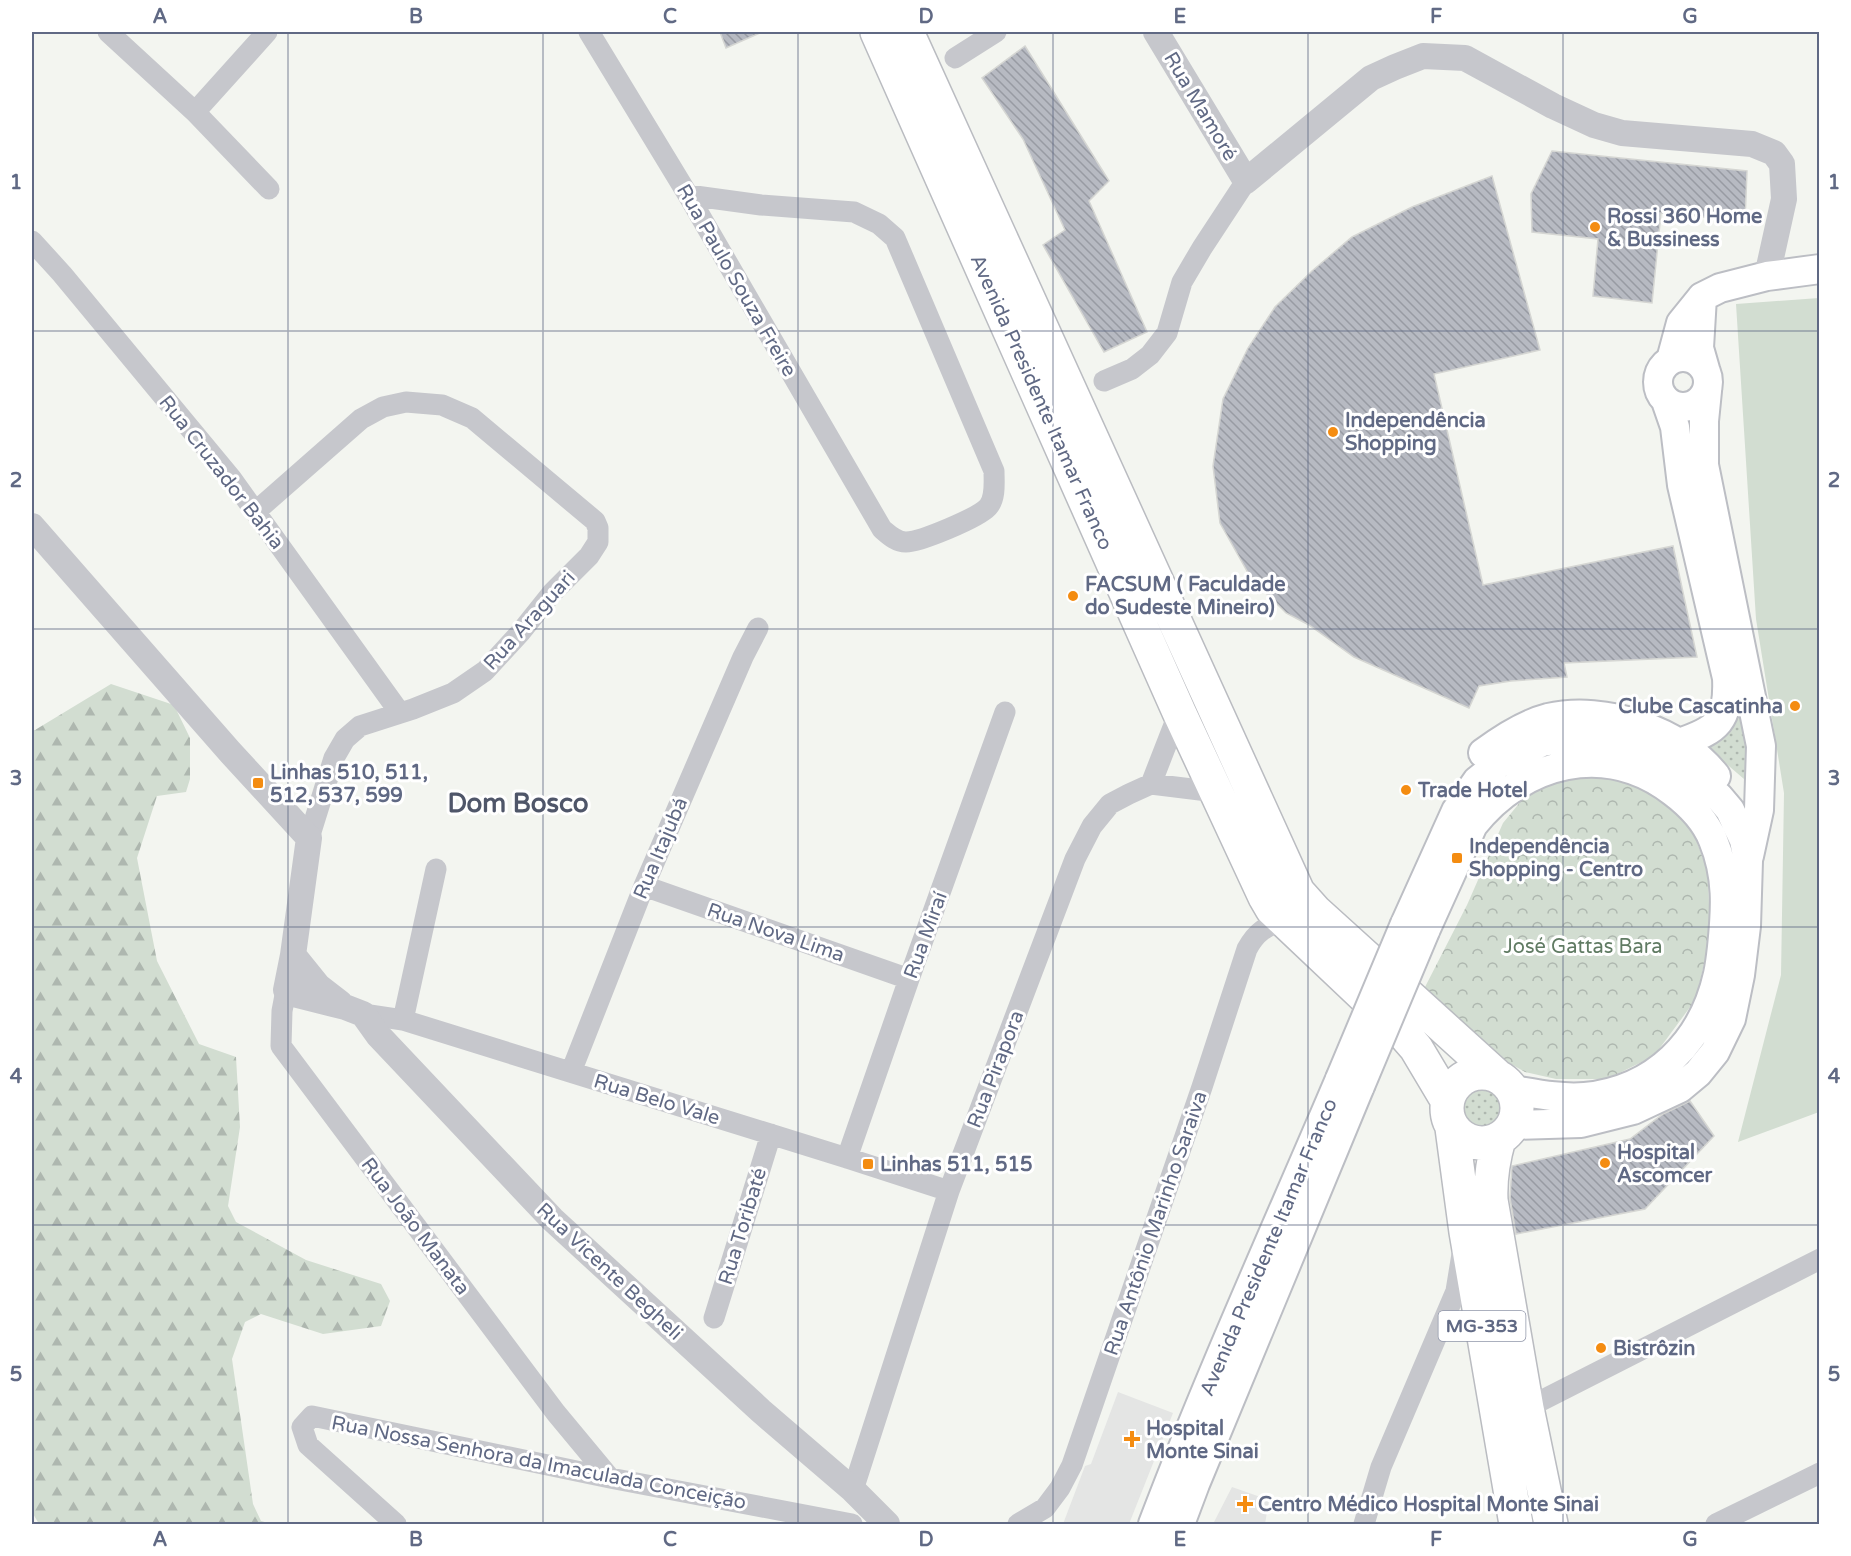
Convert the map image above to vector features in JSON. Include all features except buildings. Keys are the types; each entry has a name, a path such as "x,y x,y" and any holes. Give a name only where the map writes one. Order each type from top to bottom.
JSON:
{"main road":[{"name":"Avenida Presidente Itamar Franco","path":"877,32 1179,712 1265,897 1272,909 1416,1048 1450,1114"},
{"name":"Avenida Presidente Itamar Franco","path":"907,32 1298,892 1315,911 1504,1082 1555,1097 1584,1097 1612,1092 1641,1081 1668,1064 1687,1043 1706,1010 1718,974 1723,937 1725,884 1723,868 1712,838 1702,821 1686,802 1662,784 1642,774 1602,762 1565,765 1541,772 1508,790 1485,810 1473,825 1415,928 1350,1082 1180,1524"},
{"path":"1671,360 1681,323 1702,297 1720,288 1767,276 1820,269"},
{"path":"1702,297 1700,348 1706,380 1704,465 1761,746 1759,810 1748,861"},
{"path":"1679,743 1710,730 1723,717 1728,698 1727,678 1682,485 1676,427 1658,387 1658,379 1660,371 1671,360 1678,357 1694,359 1706,380"},
{"path":"1666,401 1681,408 1697,404 1706,380"},
{"path":"1418,896 1431,832 1443,801 1459,777 1479,756 1502,740 1524,727 1548,718 1598,715 1660,732 1694,753 1717,777 1730,810"},
{"name":"Avenida Presidente Itamar Franco","path":"1415,928 1418,896 1456,811 1477,781 1498,764 1542,742 1589,737 1617,741 1664,758 1686,771 1719,797 1730,810 1744,840 1748,861 1746,926 1740,975 1731,1019 1715,1052 1698,1073 1680,1088 1633,1110 1608,1118 1506,1132"},
{"path":"1504,1082 1486,1072 1476,1072 1466,1076 1451,1090 1450,1114 1459,1136 1468,1141 1489,1143 1506,1132"},
{"name":"Avenida Presidente Itamar Franco","path":"1153,1524 1176,1461 1220,1359 1350,1082"},
{"name":"MG-353","path":"1504,1082 1517,1107 1517,1113 1493,1160 1490,1182 1491,1200 1527,1408 1551,1524"},
{"name":"MG-353","path":"1450,1114 1466,1233 1516,1524"}],"street":[{"path":"108,32 195,112 269,189"},
{"path":"195,112 267,32"},
{"name":"Rua Paulo Souza Freire","path":"589,32 688,195 882,529 893,538 904,542 920,540 975,516 989,506 994,489 994,471 895,238 879,224 854,212 761,205 688,195"},
{"path":"955,58 996,32"},
{"name":"Rua Mamoré","path":"1156,32 1246,181"},
{"path":"1104,381 1132,369 1150,354 1167,333 1182,282 1246,181 1371,78 1423,56 1465,58 1553,106 1594,125 1622,133 1752,144 1774,153 1782,164 1784,199 1767,276"},
{"name":"Rua Cruzador Bahia","path":"32,241 231,478 399,712"},
{"name":"Rua Araguari","path":"255,512 361,419 382,407 406,402 442,405 472,418 594,520 598,528 598,542 589,556 552,593 485,671 453,693 360,726 345,739 334,758 309,838 293,955"},
{"path":"32,526 230,752 309,838"},
{"name":"Rua Itajubá","path":"571,1072 644,886 742,657 758,628"},
{"name":"Rua Miraí","path":"847,1158 1005,712"},
{"path":"1179,712 1151,784 1216,792"},
{"name":"Rua Pirapora","path":"852,1490 949,1191 1075,859 1092,826 1110,804 1151,784"},
{"path":"403,1020 436,869"},
{"name":"Rua Nova Lima","path":"644,886 909,979"},
{"name":"Rua Antônio Marinho Saraiva","path":"1018,1524 1045,1508 1060,1488 1072,1465 1247,949 1254,936 1266,926 1284,920"},
{"name":"Rua João Manata","path":"293,955 282,1011 281,1046 556,1413 610,1478"},
{"name":"Rua Vicente Begheli","path":"293,955 318,986 354,1010 552,1219 887,1524"},
{"path":"286,990 354,1010"},
{"name":"Rua Belo Vale","path":"354,1010 403,1020 949,1191"},
{"name":"Rua Toribaté","path":"714,1318 771,1134"},
{"path":"1364,1524 1381,1467 1456,1291 1466,1233"},
{"path":"1527,1408 1820,1259"},
{"name":"Rua Nossa Senhora da Imaculada Conceição","path":"396,1524 308,1445 302,1427 312,1416 610,1478 852,1524"},
{"path":"1716,1524 1820,1473"}],"shaded area":[{"name":"Hospital Monte Sinai","path":"1118,1392 1173,1413 1129,1524 1063,1524 1085,1466 1091,1464"},
{"name":"Centro Médico Hospital Monte Sinai","path":"1232,1487 1269,1500 1265,1524 1213,1524"}],"green space":[{"name":"Clube Cascatinha","path":"1819,298 1819,1112 1738,1142 1781,975 1784,793 1756,619 1736,304"},
{"path":"1683,422 1694,423 1756,745 1751,785 1702,743 1723,725"},
{"path":"111,684 174,705 190,738 190,779 186,792 157,796 137,858 157,961 199,1044 236,1057 240,1127 228,1206 236,1222 306,1260 381,1284 390,1301 381,1326 323,1334 261,1314 245,1322 232,1359 253,1504 261,1521 272,1524 39,1524 32,1512 32,730"},
{"name":"José Gattas Bara","path":"1588,772 1654,790 1691,826 1708,872 1710,937 1696,999 1654,1056 1607,1079 1556,1079 1525,1072 1497,1056 1477,1035 1424,989 1467,905 1503,823 1526,795 1559,776"},
{"path":"1480,1080 1498,1087 1505,1105 1498,1123 1480,1130 1462,1123 1455,1105 1462,1087"}],"place":[{"name":"Rossi 360 Home & Bussiness","path":"1595,227"},
{"name":"Independência Shopping","path":"1333,432"},
{"name":"FACSUM ( Faculdade do Sudeste Mineiro)","path":"1073,596"},
{"name":"Clube Cascatinha","path":"1795,706"},
{"name":"Linhas 510, 511, 512, 537, 599","path":"258,783"},
{"name":"Trade Hotel","path":"1406,790"},
{"name":"Independência Shopping - Centro","path":"1457,858"},
{"name":"Hospital Ascomcer","path":"1605,1163"},
{"name":"Linhas 511, 515","path":"868,1164"},
{"name":"Bistrôzin","path":"1601,1348"},
{"name":"Hospital Monte Sinai","path":"1132,1439"},
{"name":"Centro Médico Hospital Monte Sinai","path":"1245,1504"}],"district":[{"name":"Dom Bosco","path":"518,803"}]}
